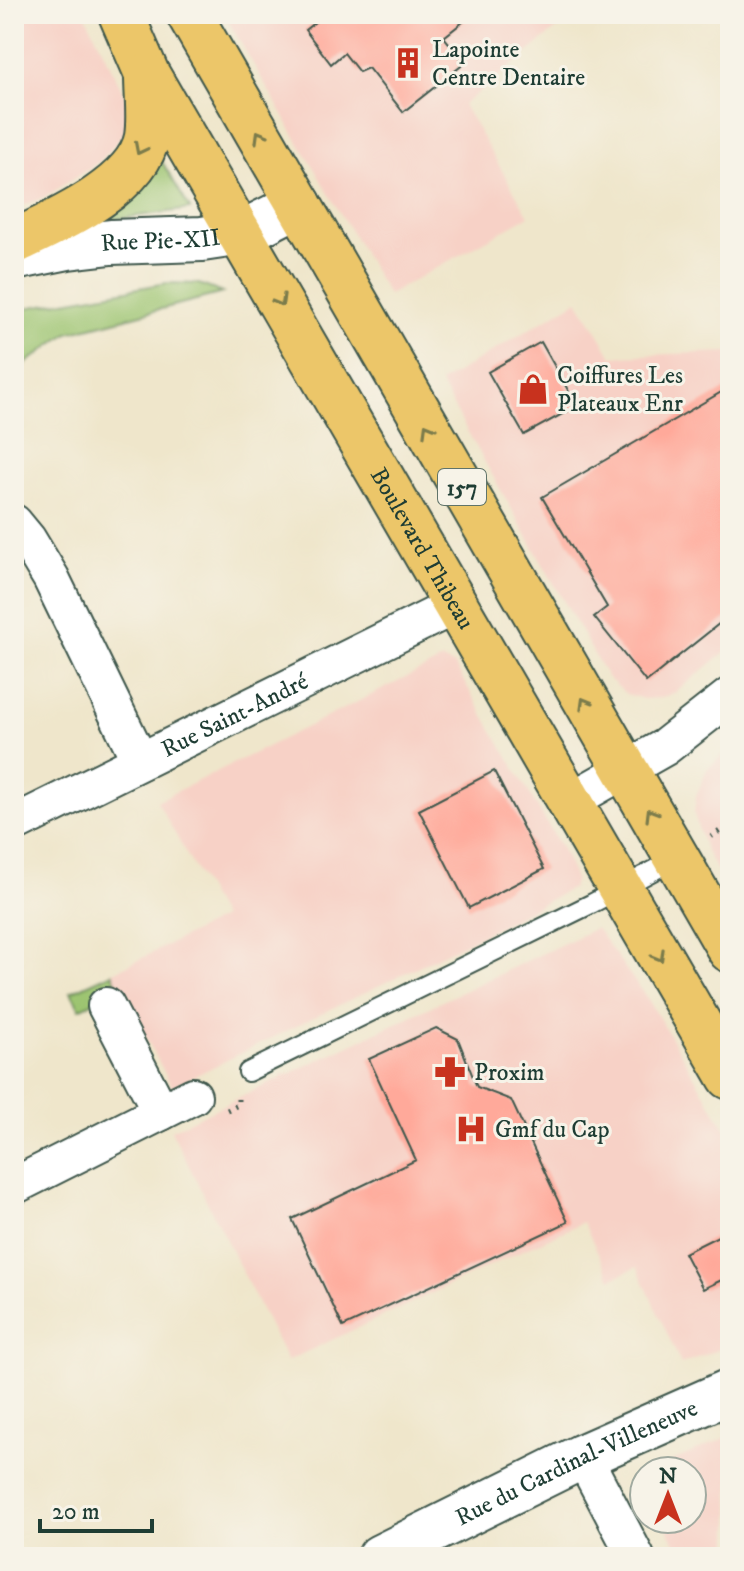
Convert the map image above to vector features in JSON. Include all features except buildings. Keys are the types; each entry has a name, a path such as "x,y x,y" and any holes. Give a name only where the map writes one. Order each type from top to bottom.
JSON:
{"main road":[{"name":"Boulevard Thibeau","path":"121,14 147,74 730,1077"},
{"name":"157","path":"189,14 730,950"},
{"path":"14,242 83,208 131,167 147,138 147,74"}],"street":[{"name":"Rue Pie-XII","path":"14,258 111,242 202,239 242,233 299,204"},
{"path":"14,523 51,578 140,761"},
{"name":"Rue Saint-André","path":"14,824 456,605"},
{"path":"570,801 665,747 730,696"},
{"path":"14,1186 177,1104 106,1006"},
{"name":"Rue du Cardinal-Villeneuve","path":"380,1557 583,1456 730,1391"},
{"path":"583,1456 636,1557"}],"lane":[{"path":"248,1072 677,858"}],"shaded area":[{"path":"14,14 85,14 129,104 125,132 100,161 45,197 14,209"},
{"path":"224,14 575,14 463,105 529,216 388,295"},
{"path":"578,300 612,356 730,352 730,648 676,692 661,698 644,699 626,694 607,677 440,383"},
{"path":"442,660 455,666 562,849 575,879 572,888 172,1087 112,973 222,918 157,801"},
{"path":"730,749 730,892 705,850 694,814 696,796 707,769"},
{"path":"596,928 649,1001 730,1136 730,1345 681,1364 637,1267 611,1279 583,1222 287,1361 171,1130"},
{"path":"730,1436 730,1557 682,1557 671,1535 708,1535 708,1455 687,1455"}],"green space":[{"path":"161,160 190,209 102,221"},
{"path":"167,283 199,284 223,293 68,333 14,372 14,310"},
{"path":"112,973 120,989 80,1009 71,992"}],"place":[{"name":"Lapointe Centre Dentaire","path":"408,63"},
{"name":"Coiffures Les Plateaux Enr","path":"533,389"},
{"name":"Proxim","path":"450,1072"},
{"name":"Gmf du Cap","path":"471,1129"}]}
